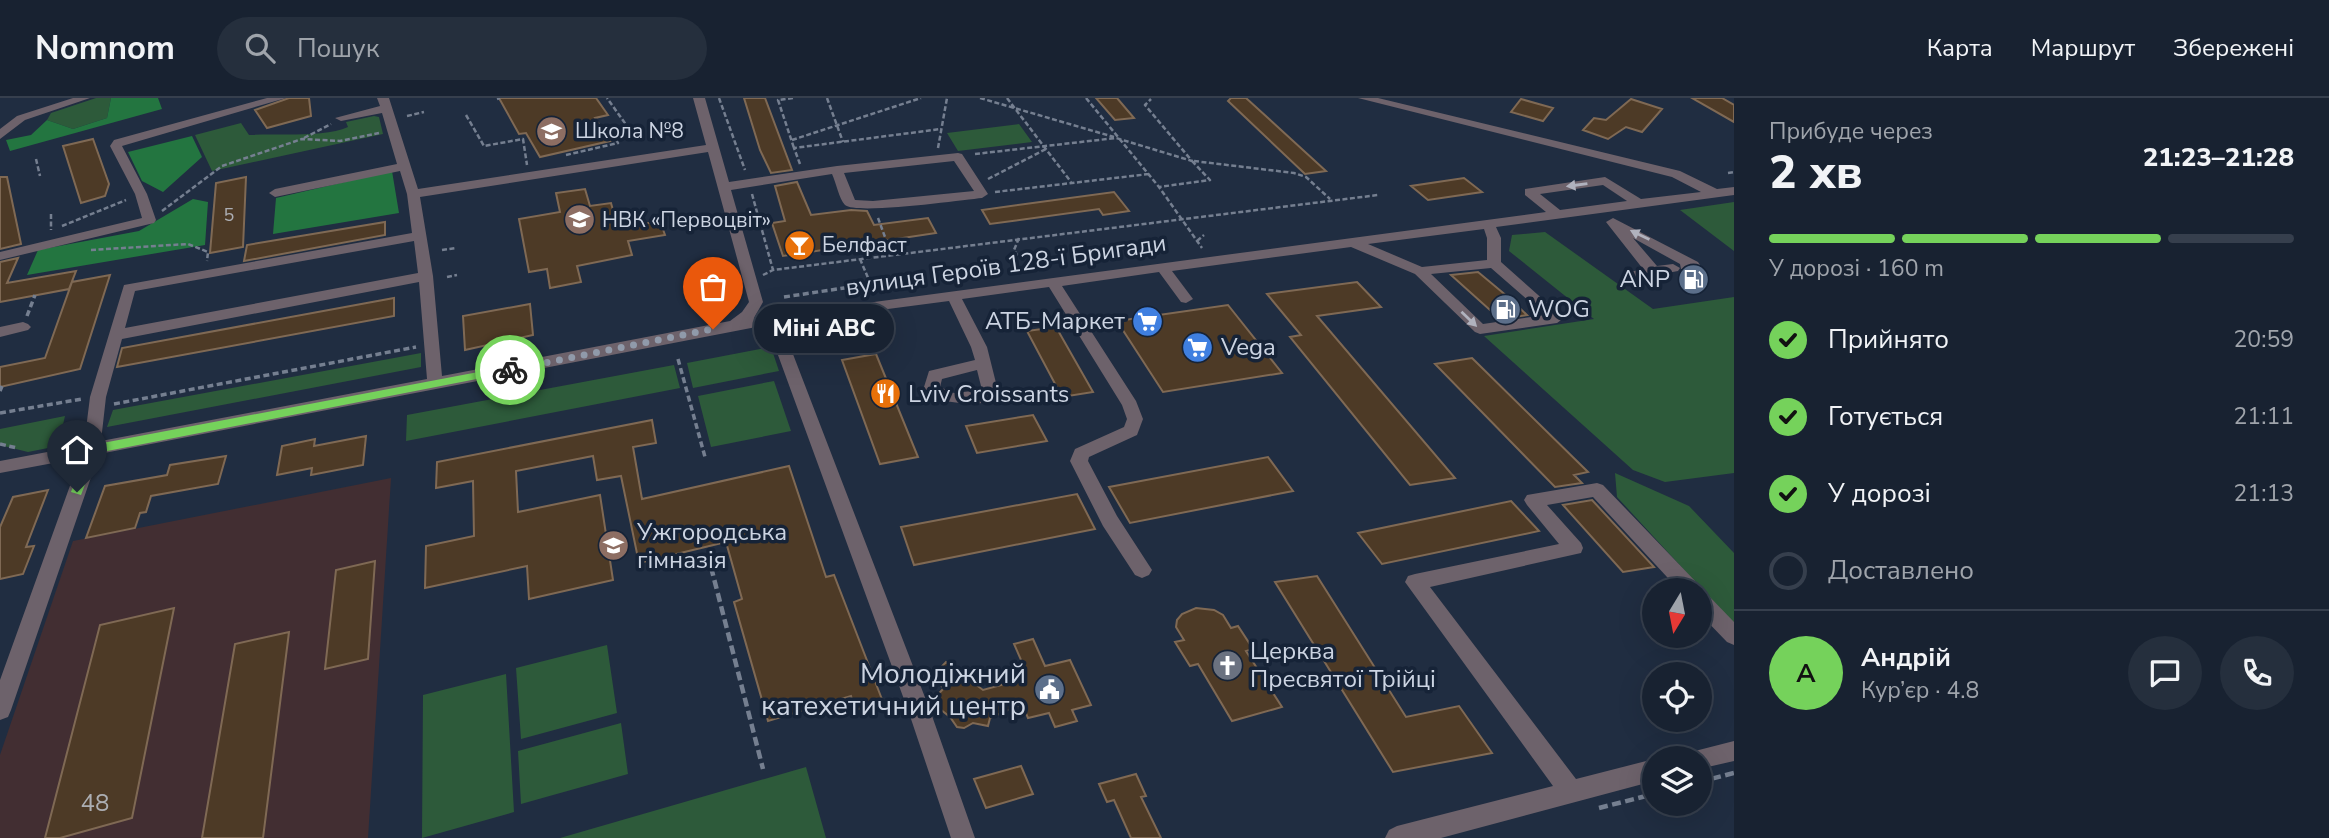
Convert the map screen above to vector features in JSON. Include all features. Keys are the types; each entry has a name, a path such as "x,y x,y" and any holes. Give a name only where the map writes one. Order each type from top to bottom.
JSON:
{"street":[{"path":"0,135 21,118 83,98"},
{"path":"0,256 149,219 141,194 116,146 118,143 280,98"},
{"path":"699,98 756,302 778,318 920,713 962,838"},
{"path":"1364,98 1387,100 1676,174 1714,193"},
{"path":"341,118 385,103 395,130 413,194 426,276 435,385"},
{"path":"413,194 713,147"},
{"path":"723,187 837,170 958,157 980,189 873,205 850,203 837,170"},
{"path":"275,193 405,166"},
{"path":"1556,214 1530,192 1605,181 1638,203"},
{"name":"вулиця Героїв 128-ї Бригади","path":"0,467 435,385 735,324 1734,191"},
{"path":"1596,208 1632,242 1643,262 1654,271"},
{"path":"1613,222 1693,265 1630,276 1637,282"},
{"path":"1488,223 1494,238 1493,263"},
{"path":"0,710 92,449 97,402 129,288 419,236"},
{"path":"1349,241 1420,271 1479,329 1558,318 1493,263 1420,271"},
{"path":"1163,267 1186,299"},
{"path":"115,335 426,276"},
{"path":"1052,281 1130,405 1135,419 1131,431 1081,453 1079,461 1110,521 1142,570"},
{"path":"953,295 979,347 981,364"},
{"path":"735,324 748,315 756,302"},
{"path":"0,332 23,327"},
{"path":"1571,791 1415,582 1574,548 1533,500 1597,490 1680,578"},
{"path":"1712,613 1734,636"},
{"path":"1712,756 1734,751"},
{"path":"1397,838 1642,774"}],"path":[{"path":"566,155 618,143 610,129 627,126 607,98"},
{"path":"793,98 778,100 805,175"},
{"path":"827,98 843,142"},
{"path":"792,140 921,98"},
{"path":"936,159 947,98"},
{"path":"980,98 1192,161 1294,173 1306,177 1331,200"},
{"path":"1007,98 1011,107 1071,182"},
{"path":"1086,98 1184,219 1210,260"},
{"path":"1151,99 1146,105 1210,180 1159,187"},
{"path":"407,116 424,112"},
{"path":"466,115 484,146 523,139 528,176"},
{"path":"149,219 192,191 222,166 302,139 341,118"},
{"path":"794,148 941,129"},
{"path":"302,139 340,142 395,130"},
{"path":"958,157 1116,138"},
{"path":"980,189 1044,147"},
{"path":"36,159 40,176"},
{"path":"1728,173 1734,172"},
{"path":"980,189 1149,174"},
{"path":"44,234 141,194"},
{"path":"749,279 773,270 1378,194"},
{"path":"873,205 892,256"},
{"path":"51,214 51,230"},
{"path":"1197,241 1204,235"},
{"path":"1019,237 1014,250 1019,258"},
{"path":"86,251 111,247 188,244 208,251 206,274"},
{"path":"442,250 456,248"},
{"path":"860,260 882,304"},
{"path":"447,277 457,275"},
{"path":"784,297 870,284"},
{"path":"23,327 35,295"},
{"path":"0,413 97,402 432,344"},
{"path":"678,359 705,457"},
{"path":"710,568 763,769"},
{"path":"1712,779 1734,773"}],"shaded area":[{"path":"391,478 368,838 0,838 0,755 73,541"}],"green space":[{"path":"96,98 111,98 107,118 73,129 47,120 51,113"},
{"path":"111,98 158,98 162,109 10,151 6,140 31,135 47,120 73,129 107,118"},
{"path":"379,117 383,134 212,171 195,135 241,123 249,135 327,133 348,127 346,122"},
{"path":"1019,124 1032,142 958,151 947,133"},
{"path":"192,136 202,157 163,192 142,181 128,152"},
{"path":"392,171 399,213 273,234 276,198"},
{"path":"193,199 208,202 205,245 27,275 38,250 139,231"},
{"path":"1734,202 1734,251 1680,210"},
{"path":"1545,232 1653,309 1734,297 1734,473 1665,482 1633,470 1484,336 1594,319 1509,251 1512,235"},
{"path":"771,347 779,371 693,388 687,363"},
{"path":"421,353 421,367 107,427 113,410"},
{"path":"674,365 680,388 406,441 407,415"},
{"path":"774,381 791,431 711,447 698,396"},
{"path":"65,416 58,446 28,452 0,445 0,429"},
{"path":"1615,473 1689,506 1734,553 1734,624 1712,600 1712,578 1692,578 1617,497"},
{"path":"607,645 617,713 521,739 516,668"},
{"path":"506,674 514,812 422,838 423,695"},
{"path":"621,723 628,774 521,804 518,751"},
{"path":"806,767 826,838 560,838"}],"building":[{"path":"289,98 309,98 311,116 267,128 255,110"},
{"path":"499,98 596,98 608,115 595,118 610,141 540,157 526,133 519,134"},
{"path":"744,98 765,98 792,170 771,173 760,150"},
{"path":"1096,98 1117,98 1134,118 1115,120"},
{"path":"1231,98 1246,98 1326,171 1305,174 1228,101"},
{"path":"1692,98 1722,98 1734,105 1734,122"},
{"path":"1521,99 1553,108 1543,121 1511,112"},
{"path":"1631,99 1662,109 1642,132 1626,127 1608,139 1583,130 1594,118 1606,120"},
{"path":"93,139 109,184 105,196 81,203 63,146"},
{"path":"0,177 7,177 21,244 0,249"},
{"path":"246,177 243,247 210,253 216,183"},
{"path":"1464,178 1482,192 1428,200 1411,186"},
{"path":"797,182 811,215 851,210 867,211 874,225 928,218 936,233 783,256 772,223 785,221 775,186"},
{"path":"585,189 590,206 611,203 618,228 660,221 665,235 628,241 632,255 577,266 581,282 550,288 547,269 529,272 519,219 560,212 556,193"},
{"path":"1114,192 1129,211 1103,215 1099,209 990,224 982,210"},
{"path":"385,222 385,235 244,261 247,245"},
{"path":"18,258 7,283 76,271 69,289 0,302 0,262"},
{"path":"729,268 734,283 713,287 708,271"},
{"path":"1478,272 1527,315 1500,319 1451,275"},
{"path":"110,275 80,369 0,387 0,367 45,358 72,282"},
{"path":"1357,282 1381,307 1317,316 1455,478 1410,485 1290,337 1301,335 1267,294"},
{"path":"394,298 394,316 117,367 122,348"},
{"path":"530,304 533,335 465,350 463,316"},
{"name":"Vega","path":"1228,305 1282,373 1163,392 1117,321"},
{"path":"1056,327 1093,392 1062,397 1027,331"},
{"path":"876,354 918,457 880,464 842,360"},
{"path":"1472,358 1588,472 1574,475 1582,483 1555,487 1435,364"},
{"path":"1033,415 1047,441 977,453 966,426"},
{"path":"652,420 656,443 633,447 642,499 789,466 826,577 834,575 883,702 855,710 851,696 768,721 734,602 742,599 726,542 639,563 621,476 597,480 593,456 516,471 518,512 600,495 613,580 529,599 527,566 425,588 426,546 474,536 473,481 436,488 437,462"},
{"path":"366,436 363,465 311,475 312,468 277,475 282,446 315,439 314,446"},
{"path":"226,456 218,484 151,496 146,512 140,513 135,528 86,538 105,486 167,475 170,465"},
{"path":"1268,457 1293,491 1130,523 1109,487"},
{"path":"48,490 26,547 34,546 23,574 0,579 0,527 13,497"},
{"path":"1077,494 1095,529 914,565 901,527"},
{"path":"1592,500 1654,567 1623,572 1563,505"},
{"path":"1511,501 1539,531 1382,564 1358,533"},
{"path":"375,561 368,659 325,669 336,570"},
{"path":"1317,576 1406,717 1459,706 1492,753 1393,772 1275,582"},
{"path":"174,608 132,818 60,838 45,838 100,625"},
{"name":"Церква Пресвятої Трійці","path":"1196,608 1214,610 1223,615 1231,628 1238,626 1253,649 1246,651 1282,707 1232,721 1198,664 1190,666 1175,642 1184,640 1176,627 1177,620 1182,614"},
{"path":"289,632 263,838 202,838 235,644"},
{"path":"1033,639 1045,666 1070,660 1091,705 1072,710 1077,721 1055,727 1049,713 1028,718 1022,704 990,718 988,726 973,723 964,728 957,727 950,717 931,702 944,688 931,678 946,662 983,690 1012,682 1009,673 1025,669 1014,644"},
{"path":"1021,766 1033,794 986,808 974,779"},
{"path":"1136,774 1146,796 1141,797 1161,838 1131,838 1114,800 1107,802 1099,784"}],"way so far":[{"path":"510,370 713,329"}],"place":[{"name":"Школа №8","path":"552,131"},
{"name":"НВК «Первоцвіт»","path":"579,220"},
{"name":"Белфаст","path":"799,245"},
{"name":"ANP","path":"1693,279"},
{"name":"WOG","path":"1505,309"},
{"name":"АТБ-Маркет","path":"1148,321"},
{"name":"Міні ABC","path":"713,329"},
{"name":"Vega","path":"1198,347"},
{"name":"Lviv Croissants","path":"885,394"},
{"name":"Ужгородська гімназія","path":"614,546"},
{"name":"Церква Пресвятої Трійці","path":"1227,665"},
{"name":"Молодіжний катехетичний центр","path":"1049,689"}],"route":[{"path":"77,492 92,449 510,370"}]}
